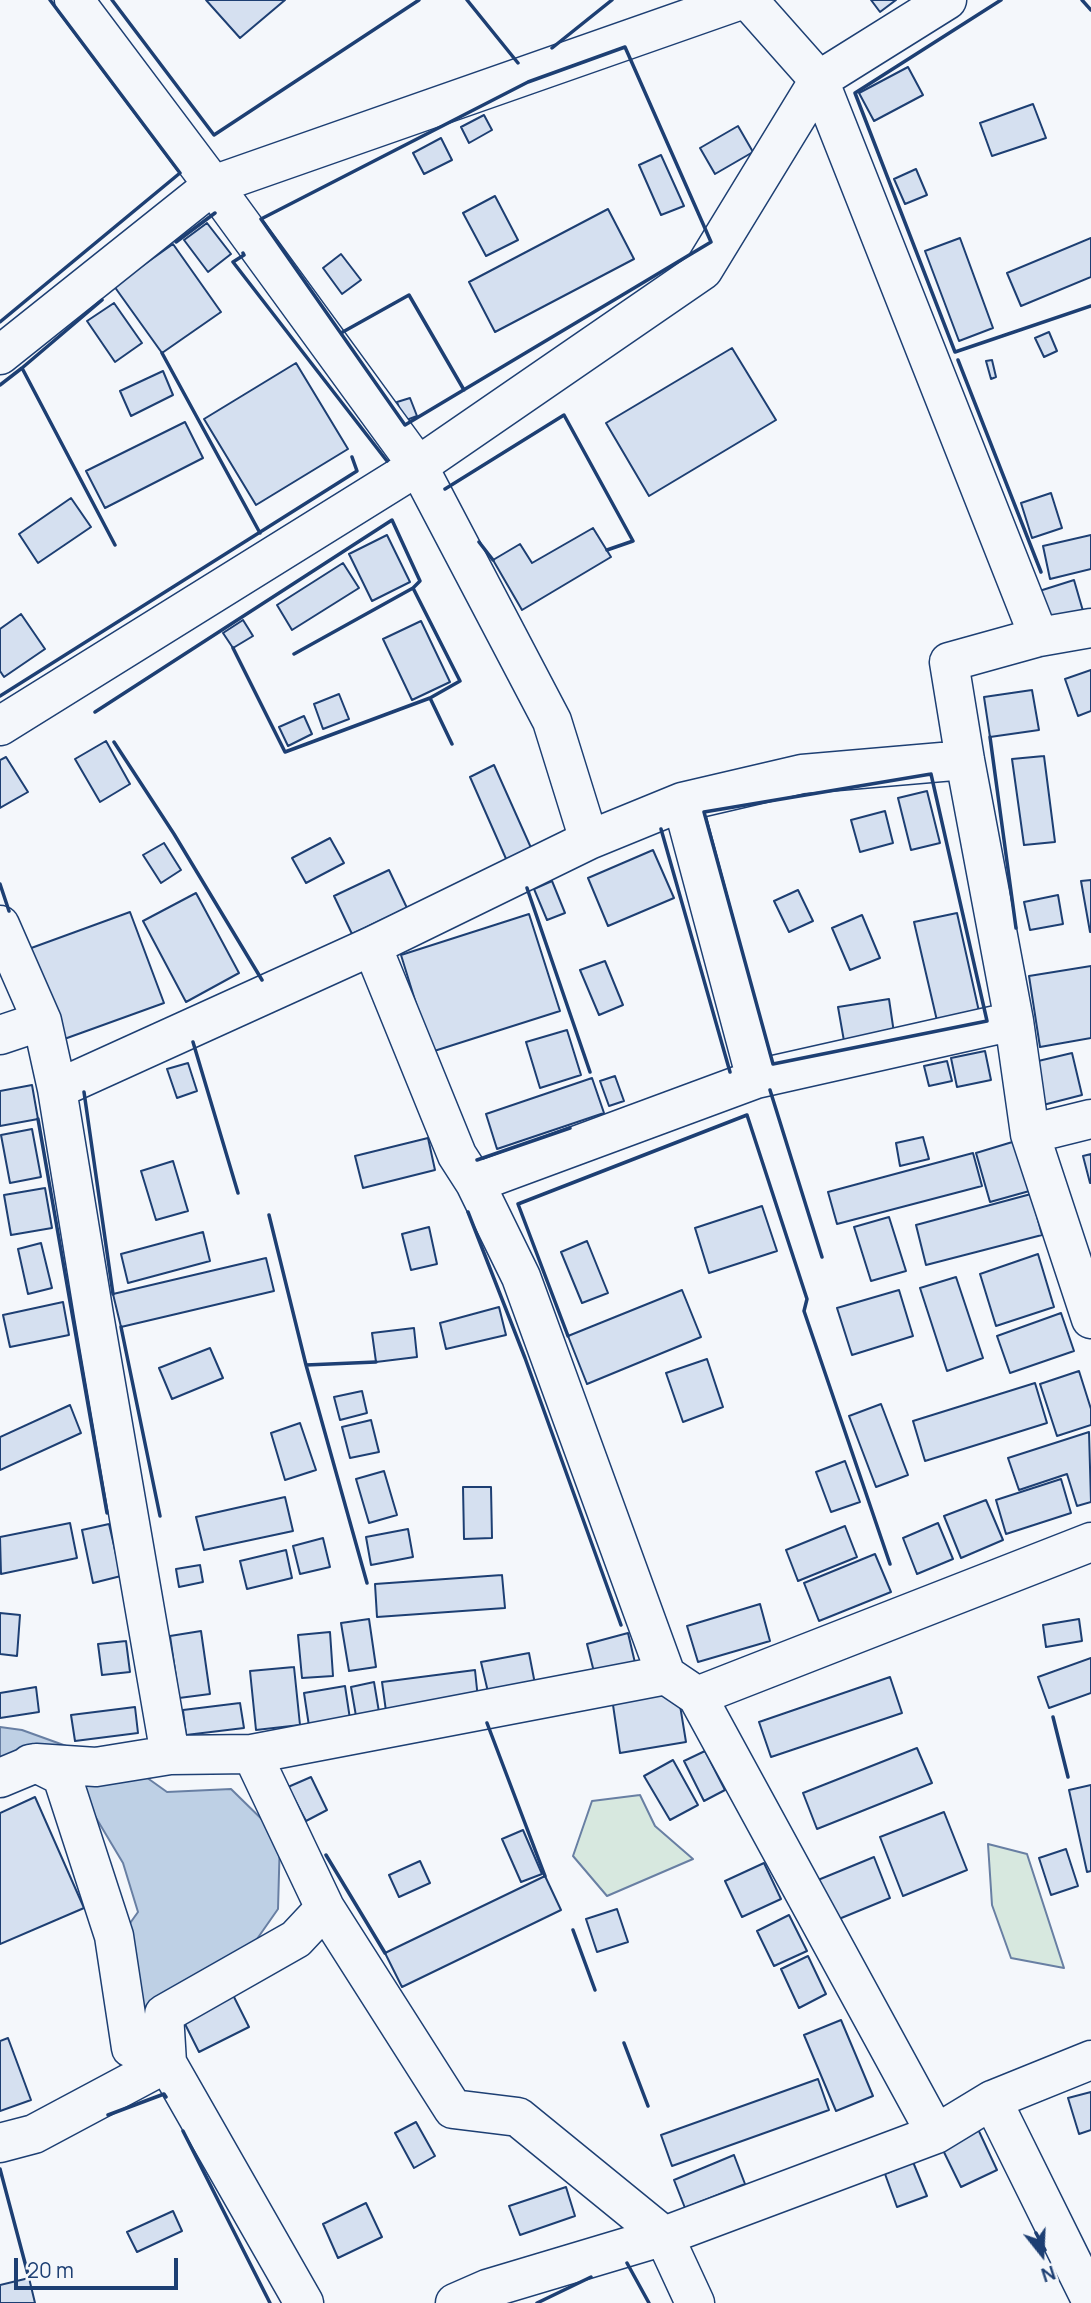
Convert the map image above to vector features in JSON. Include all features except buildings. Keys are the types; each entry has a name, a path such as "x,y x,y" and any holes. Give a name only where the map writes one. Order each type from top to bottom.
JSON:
{"street":[{"path":"74,0 418,466 552,720 589,839"},
{"path":"0,355 213,185 741,0"},
{"path":"748,0 820,80 1039,637"},
{"path":"0,726 418,466 703,270 820,80 947,0"},
{"path":"1091,628 1039,637 949,662 1014,1021 1030,1134 1091,1319"},
{"path":"57,1089 372,946 589,839 682,802 802,774 965,760"},
{"path":"682,802 756,1079"},
{"path":"0,925 42,1021 57,1089 170,1755"},
{"path":"372,946 457,1155 475,1183 521,1277 682,1686 936,2134"},
{"path":"0,1035 42,1021"},
{"path":"475,1183 756,1079 1014,1021"},
{"path":"1030,1134 1091,1119"},
{"path":"0,1778 18,1765 96,1767 170,1755 252,1754 682,1686 1091,1542"},
{"path":"252,1754 324,1908 453,2109 517,2118 664,2236 695,2303"},
{"path":"18,1765 62,1776 114,1936 131,2048 167,2063"},
{"path":"304,2303 167,2063 164,2014 296,1939 324,1908"},
{"path":"455,2303 487,2289 664,2236 936,2134 992,2100 1091,2060"},
{"path":"0,2143 34,2134 167,2063"},
{"path":"992,2100 1091,2300"}],"shaded area":[{"path":"640,1795 655,1826 693,1859 607,1896 573,1856 592,1801"},
{"path":"988,1844 1027,1854 1064,1968 1011,1958 992,1905"}],"water":[{"path":"0,1727 22,1730 83,1752 146,1777 167,1792 231,1789 280,1837 278,1909 243,1959 131,2048 120,2065 114,1936 128,1926 138,1912 123,1863 83,1796 62,1776 0,1795"}],"wall":[{"path":"0,322 180,173 50,0"},
{"path":"112,0 214,135 419,0"},
{"path":"467,0 518,63"},
{"path":"552,48 612,0"},
{"path":"1001,0 855,93 955,352 1091,306"},
{"path":"1082,0 1091,10"},
{"path":"625,47 711,242 405,425 261,219 528,82 625,47"},
{"path":"176,242 215,213"},
{"path":"243,253 244,255 233,262 387,461"},
{"path":"341,333 409,295 464,390"},
{"path":"102,300 22,368 115,545"},
{"path":"162,353 260,533"},
{"path":"958,360 1041,572"},
{"path":"0,385 22,368"},
{"path":"445,489 564,415 633,541 607,550"},
{"path":"0,696 357,471 352,457"},
{"path":"95,712 392,520 420,581 413,588 460,681 430,698 452,744"},
{"path":"479,542 493,560"},
{"path":"294,654 413,588"},
{"path":"233,648 285,752 430,698"},
{"path":"990,737 1016,928"},
{"path":"114,742 174,834 262,980"},
{"path":"931,774 987,1021 773,1064 704,812 931,774"},
{"path":"661,829 730,1072"},
{"path":"0,884 9,911"},
{"path":"527,888 590,1072"},
{"path":"193,1042 238,1193"},
{"path":"770,1090 822,1257"},
{"path":"84,1092 113,1294"},
{"path":"568,1336 518,1204 747,1115 807,1299 804,1311 890,1564"},
{"path":"38,1119 107,1513"},
{"path":"477,1160 570,1128"},
{"path":"468,1212 525,1358 621,1625"},
{"path":"269,1215 306,1365 376,1362"},
{"path":"121,1327 160,1516"},
{"path":"306,1365 367,1583"},
{"path":"1053,1717 1068,1777"},
{"path":"487,1723 545,1876"},
{"path":"326,1855 385,1953"},
{"path":"573,1930 595,1990"},
{"path":"624,2043 648,2106"},
{"path":"108,2115 164,2094 166,2097"},
{"path":"183,2131 270,2303"},
{"path":"0,2169 29,2278"},
{"path":"1036,2233 1045,2250"},
{"path":"627,2263 649,2303"},
{"path":"537,2303 591,2277"}]}
